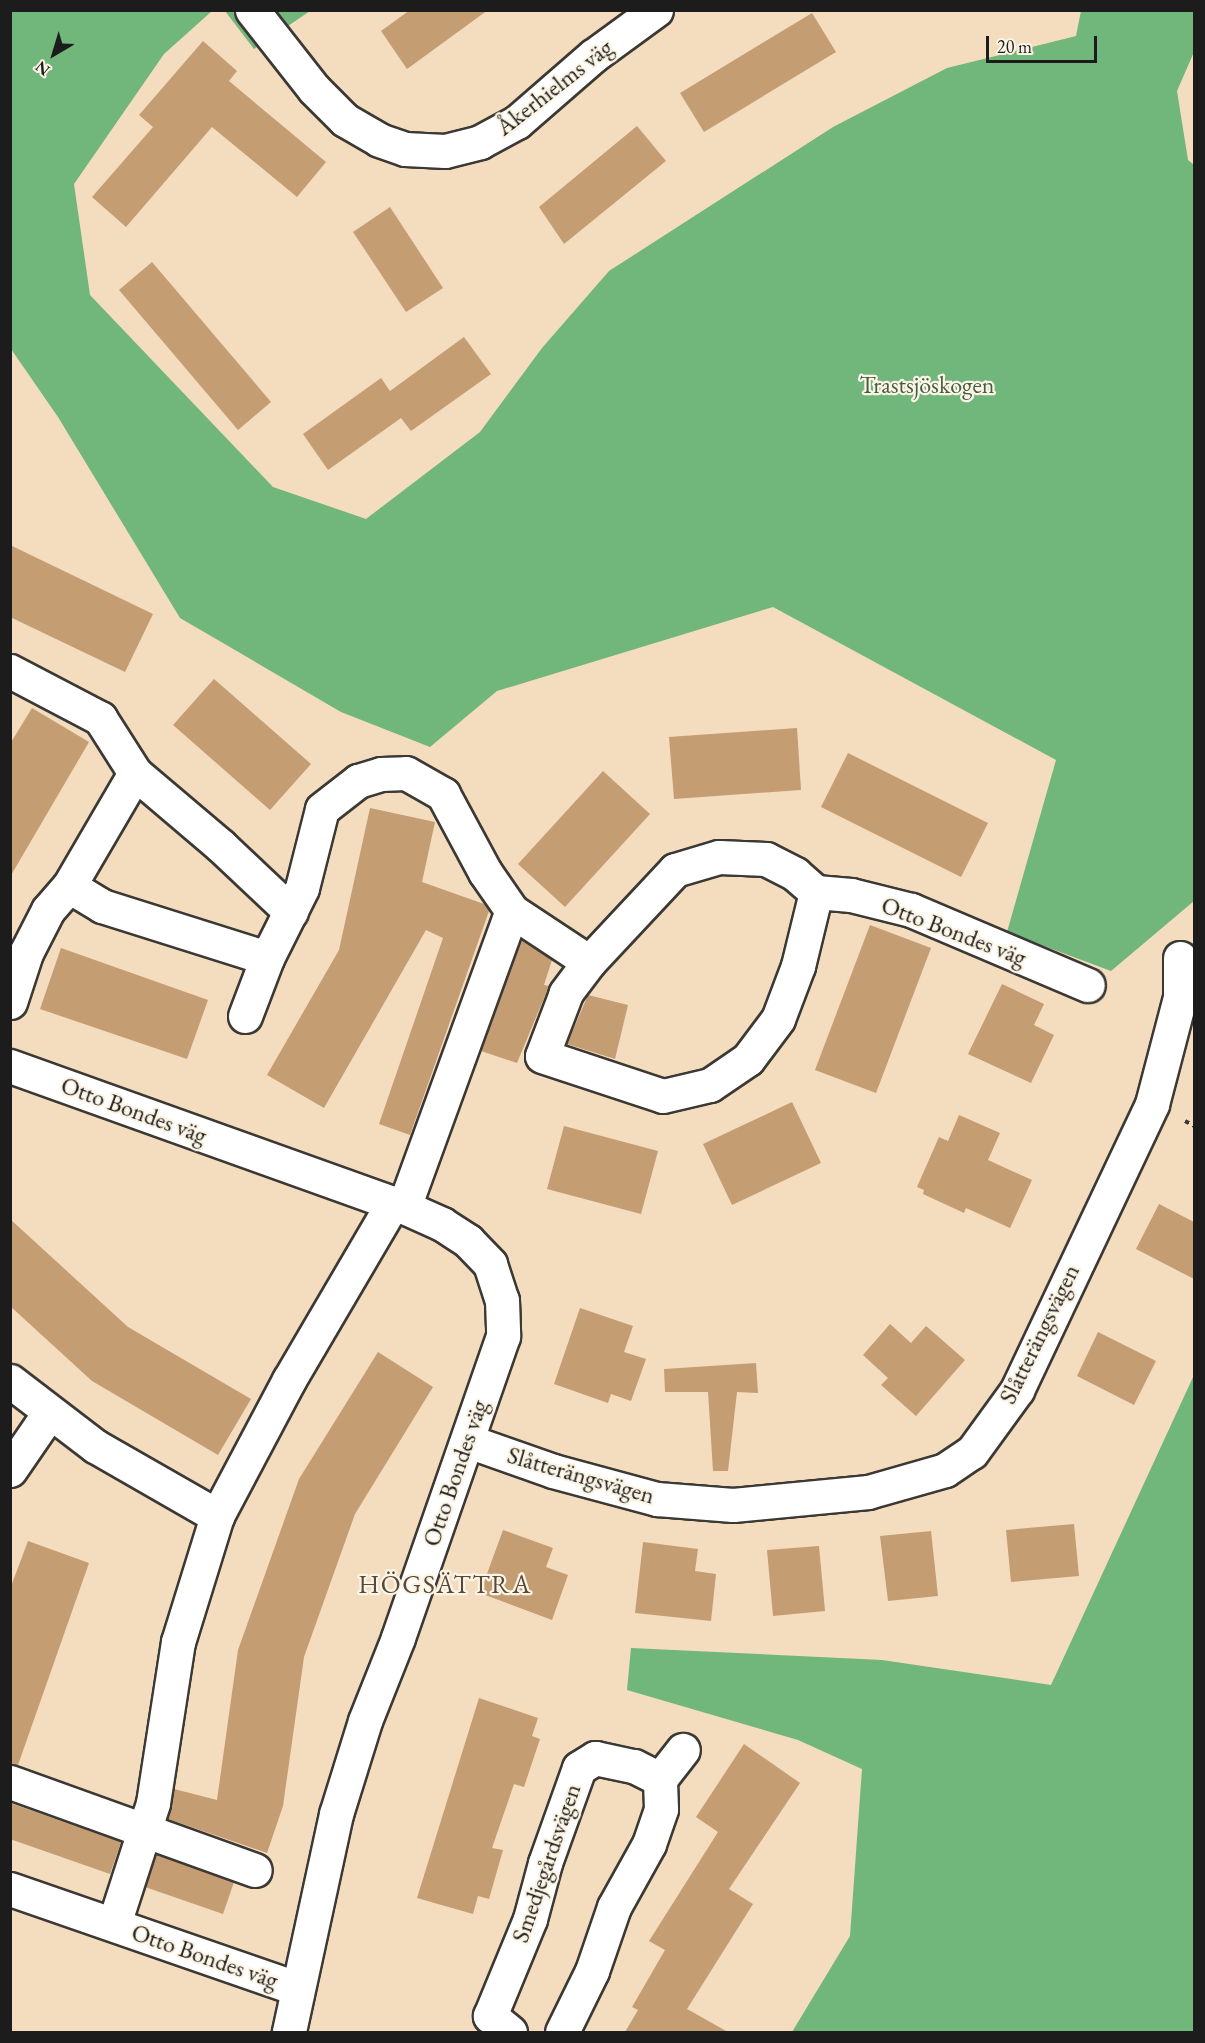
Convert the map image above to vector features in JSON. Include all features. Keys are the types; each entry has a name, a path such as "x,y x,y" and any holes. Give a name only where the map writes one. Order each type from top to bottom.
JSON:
{"street":[{"name":"Åkerhielms väg","path":"252,10 314,89 345,120 379,140 405,149 445,151 480,142 517,122 593,56 656,10"},
{"path":"10,671 100,718 135,773 221,846 291,912"},
{"path":"10,1002 18,950 69,886 135,773"},
{"path":"245,1016 267,958 302,888 322,809 358,781 406,773 443,794 485,872 512,911 589,962"},
{"path":"719,857 766,859 795,874 816,892 798,966 778,1019 748,1059 710,1085 663,1096 542,1056 566,993 589,962 675,870 719,857"},
{"path":"69,886 102,906 267,958"},
{"name":"Otto Bondes väg","path":"816,892 851,895 911,910 1088,985"},
{"name":"Otto Bondes väg","path":"114,1924 146,1829 178,1642 217,1516 289,1380 399,1205 512,911"},
{"name":"Slåtterängsvägen","path":"468,1441 553,1471 657,1499 733,1505 868,1492 945,1470 972,1452 1017,1390 1152,1104 1180,997 1180,958"},
{"name":"Otto Bondes väg","path":"12,1071 399,1205 442,1224 468,1241 490,1264 502,1300 503,1336 468,1441 365,1721 336,1814 296,1988 290,2032"},
{"path":"10,1381 95,1446 217,1516"},
{"path":"10,1470 49,1413"},
{"path":"562,2032 592,1971 614,1907 649,1844 661,1809 660,1779 683,1750"},
{"name":"Smedjegårdsvägen","path":"510,2032 490,2016 530,1919 545,1863 579,1768 596,1758 634,1766 660,1779"},
{"path":"10,1782 255,1870"},
{"name":"Otto Bondes väg","path":"10,1889 296,1988"}],"green space":[{"name":"Trastsjöskogen","path":"10,11 212,11 164,54 74,184 90,295 273,487 366,519 480,432 542,348 609,271 833,127 947,68 1076,36 1081,11 1194,11 1194,52 1177,91 1188,160 1194,165 1194,901 1111,971 1007,932 1056,760 773,607 497,691 430,747 341,712 180,618 58,417 11,349"},
{"path":"225,11 310,11 254,49"},
{"path":"1194,1375 1194,2032 792,2032 850,1936 862,1769 798,1740 627,1690 631,1648 882,1660 1051,1685"}],"building":[{"path":"410,10 488,10 407,69 381,31"},
{"path":"812,13 836,52 704,132 680,93"},
{"path":"203,41 237,71 229,81 326,162 297,197 212,127 126,227 92,197 153,127 139,115"},
{"path":"637,126 666,161 564,244 539,207"},
{"path":"390,207 443,288 406,312 353,232"},
{"path":"152,262 271,402 238,430 119,290"},
{"path":"464,337 491,374 411,431 401,418 328,470 303,434 381,378 390,391"},
{"path":"10,545 153,614 125,672 10,617"},
{"path":"214,679 311,764 270,810 173,725"},
{"path":"32,708 89,742 10,877 10,744"},
{"path":"797,728 801,790 674,799 669,737"},
{"path":"848,753 988,823 961,877 821,807"},
{"path":"603,771 650,814 565,907 518,864"},
{"path":"370,808 435,822 422,882 484,904 489,911 410,1135 379,1124 443,938 426,930 324,1108 267,1075 339,950"},
{"path":"870,925 931,948 876,1093 815,1070"},
{"path":"521,940 552,960 544,985 549,986 517,1063 481,1051"},
{"path":"61,948 208,1000 187,1059 40,1009"},
{"path":"1002,984 1044,1004 1034,1025 1054,1035 1031,1083 968,1054"},
{"path":"588,995 628,1005 615,1059 567,1044"},
{"path":"792,1102 821,1163 732,1205 703,1144"},
{"path":"959,1115 1000,1133 988,1160 1032,1180 1010,1228 966,1208 964,1213 923,1194 924,1190 917,1187 939,1137 948,1141"},
{"path":"564,1126 658,1151 641,1214 547,1189"},
{"path":"1159,1204 1194,1222 1194,1279 1136,1249"},
{"path":"10,1219 128,1327 251,1399 218,1455 92,1381 10,1306"},
{"path":"580,1308 633,1326 624,1352 646,1359 631,1401 611,1394 608,1403 554,1384"},
{"path":"890,1324 911,1343 926,1326 965,1360 916,1416 881,1385 888,1378 863,1355"},
{"path":"1098,1332 1156,1361 1134,1405 1077,1376"},
{"path":"378,1352 433,1387 355,1514 304,1657 283,1806 267,1853 168,1819 174,1789 217,1800 238,1650 299,1479"},
{"path":"756,1363 758,1393 737,1392 728,1471 713,1471 708,1392 665,1392 664,1369"},
{"path":"1074,1524 1079,1576 1011,1582 1006,1530"},
{"path":"503,1530 553,1548 546,1567 568,1575 552,1620 480,1593"},
{"path":"931,1531 938,1596 888,1601 880,1536"},
{"path":"28,1541 89,1563 18,1765 10,1764 10,1589"},
{"path":"643,1542 698,1549 695,1571 716,1574 711,1621 635,1613"},
{"path":"819,1546 825,1611 773,1616 767,1550"},
{"path":"479,1698 538,1718 532,1736 540,1739 524,1787 514,1784 492,1848 503,1850 489,1899 478,1896 473,1914 417,1898"},
{"path":"744,1744 800,1783 729,1889 753,1904 687,2009 728,2032 625,2032 638,2010 632,2007 665,1950 649,1941 718,1832 696,1817"},
{"path":"10,1803 121,1842 110,1874 10,1839"},
{"path":"156,1854 234,1882 223,1914 145,1887"}],"district":[{"name":"HÖGSÄTTRA","path":"445,1585"}]}
